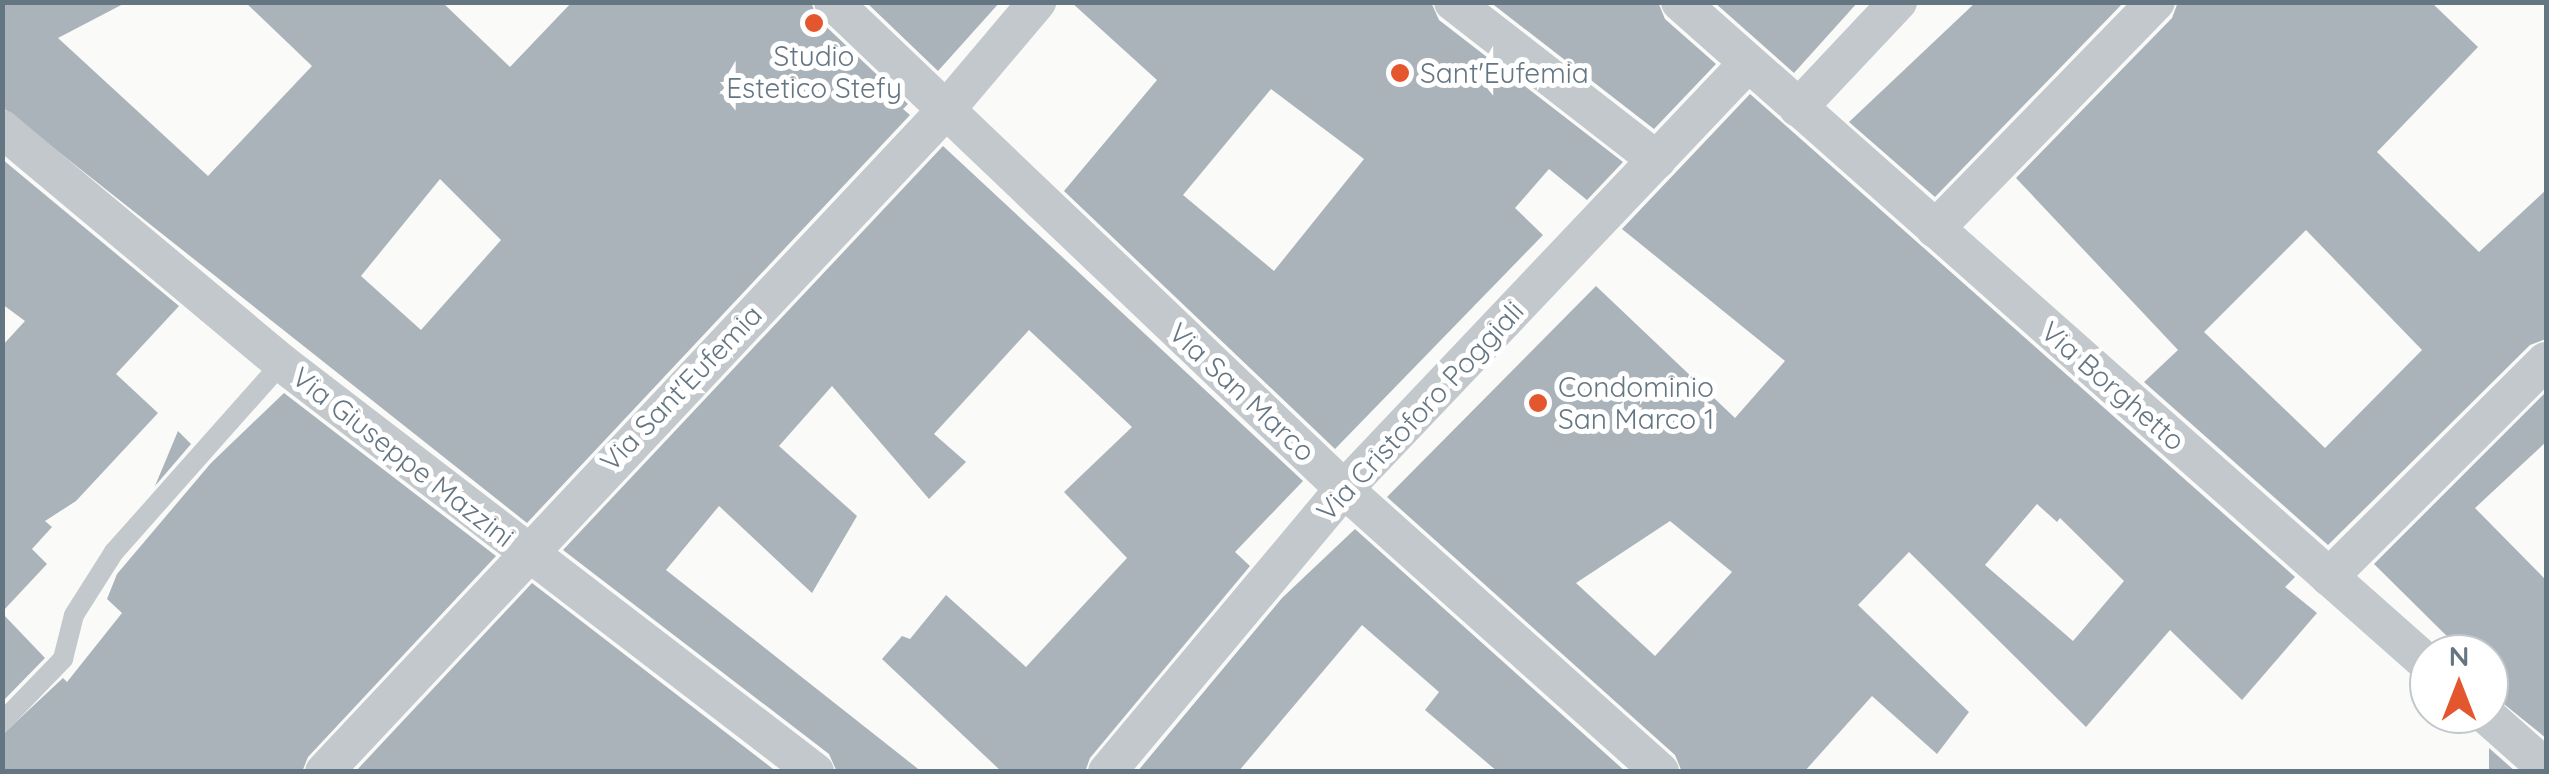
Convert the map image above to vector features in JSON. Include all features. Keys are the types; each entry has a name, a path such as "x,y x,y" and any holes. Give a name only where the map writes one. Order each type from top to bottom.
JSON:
{"street":[{"name":"Via San Marco","path":"834,2 1344,489 1660,772"},
{"name":"Via Sant'Eufemia","path":"324,772 526,552 945,111 1037,2"},
{"path":"1454,2 1656,160"},
{"name":"Via Borghetto","path":"1680,2 2409,646"},
{"path":"1798,108 1898,2"},
{"path":"1935,229 2156,2"},
{"name":"Via Cristoforo Poggiali","path":"1107,772 1344,489 1748,63"},
{"name":"Via Giuseppe Mazzini","path":"2,130 282,363 815,772"},
{"path":"2329,576 2546,361"},
{"path":"2508,734 2546,768"}],"lane":[{"path":"2,722 64,658 74,615 114,552 282,363"}],"building":[{"path":"2,2 127,2 58,38 208,176 312,66 245,2 442,2 510,67 572,2 811,2 817,18 908,104 903,109 910,115 527,523 2,107","holes":["440,179 501,240 421,330 361,276"]},
{"path":"866,2 1000,2 938,71"},
{"path":"1071,2 1431,2 1439,20 1623,162 1587,200 1549,169 1515,208 1543,235 1335,449 1064,191 1157,80","holes":["1271,89 1364,159 1274,271 1183,195"]},
{"path":"1490,2 1658,2 1665,19 1716,64 1654,129"},
{"path":"1714,2 1858,2 1794,73"},
{"path":"1976,2 2124,2 1935,197 1849,122"},
{"path":"2178,2 2432,3 2478,47 2377,152 2479,252 2546,190 2546,339 2530,345 2328,545 2144,382 2178,350 2016,178 2172,18","holes":["2306,230 2422,350 2325,448 2204,332"]},
{"path":"1750,94 2295,577 2285,587 2317,613 2242,700 2170,630 2086,727 1909,552 1858,605 1969,712 1937,754 1872,696 1804,772 1682,772 1675,755 1387,497 1596,286 1735,418 1785,361 1622,229","holes":["2037,504 2057,522 2060,518 2124,581 2073,641 1985,565","1670,521 1732,572 1655,656 1576,583"]},
{"path":"943,146 1303,481 1235,552 1250,566 1090,758 1085,772 1002,772 882,659 902,636 910,639 946,595 1026,667 1127,558 1064,492 1132,427 1029,330 934,434 966,462 929,499 832,386 779,446 857,516 812,593 719,506 666,570 922,772 837,772 829,754 563,550"},
{"path":"2,159 179,306 116,374 158,413 76,501 45,521 52,527 32,549 47,564 2,612 2,346 25,321 2,304"},
{"path":"2546,392 2546,442 2475,508 2546,580 2546,738 2509,708 2509,634 2445,634 2374,564"},
{"path":"284,393 496,556 308,757 302,772 2,772 2,735 63,678 67,682 122,613 107,599 117,574 211,463"},
{"path":"178,431 191,444 155,486"},
{"path":"1355,529 1626,772 1498,772 1425,710 1439,692 1362,625 1238,772 1137,772 1282,598"},
{"path":"532,583 777,772 355,772"},
{"path":"2,613 45,658 2,702"},
{"path":"2489,748 2516,772 2489,772"}],"place":[{"name":"Studio Estetico Stefy","path":"814,23"},
{"name":"Sant'Eufemia","path":"1400,73"},
{"name":"Condominio San Marco 1","path":"1538,403"}]}
